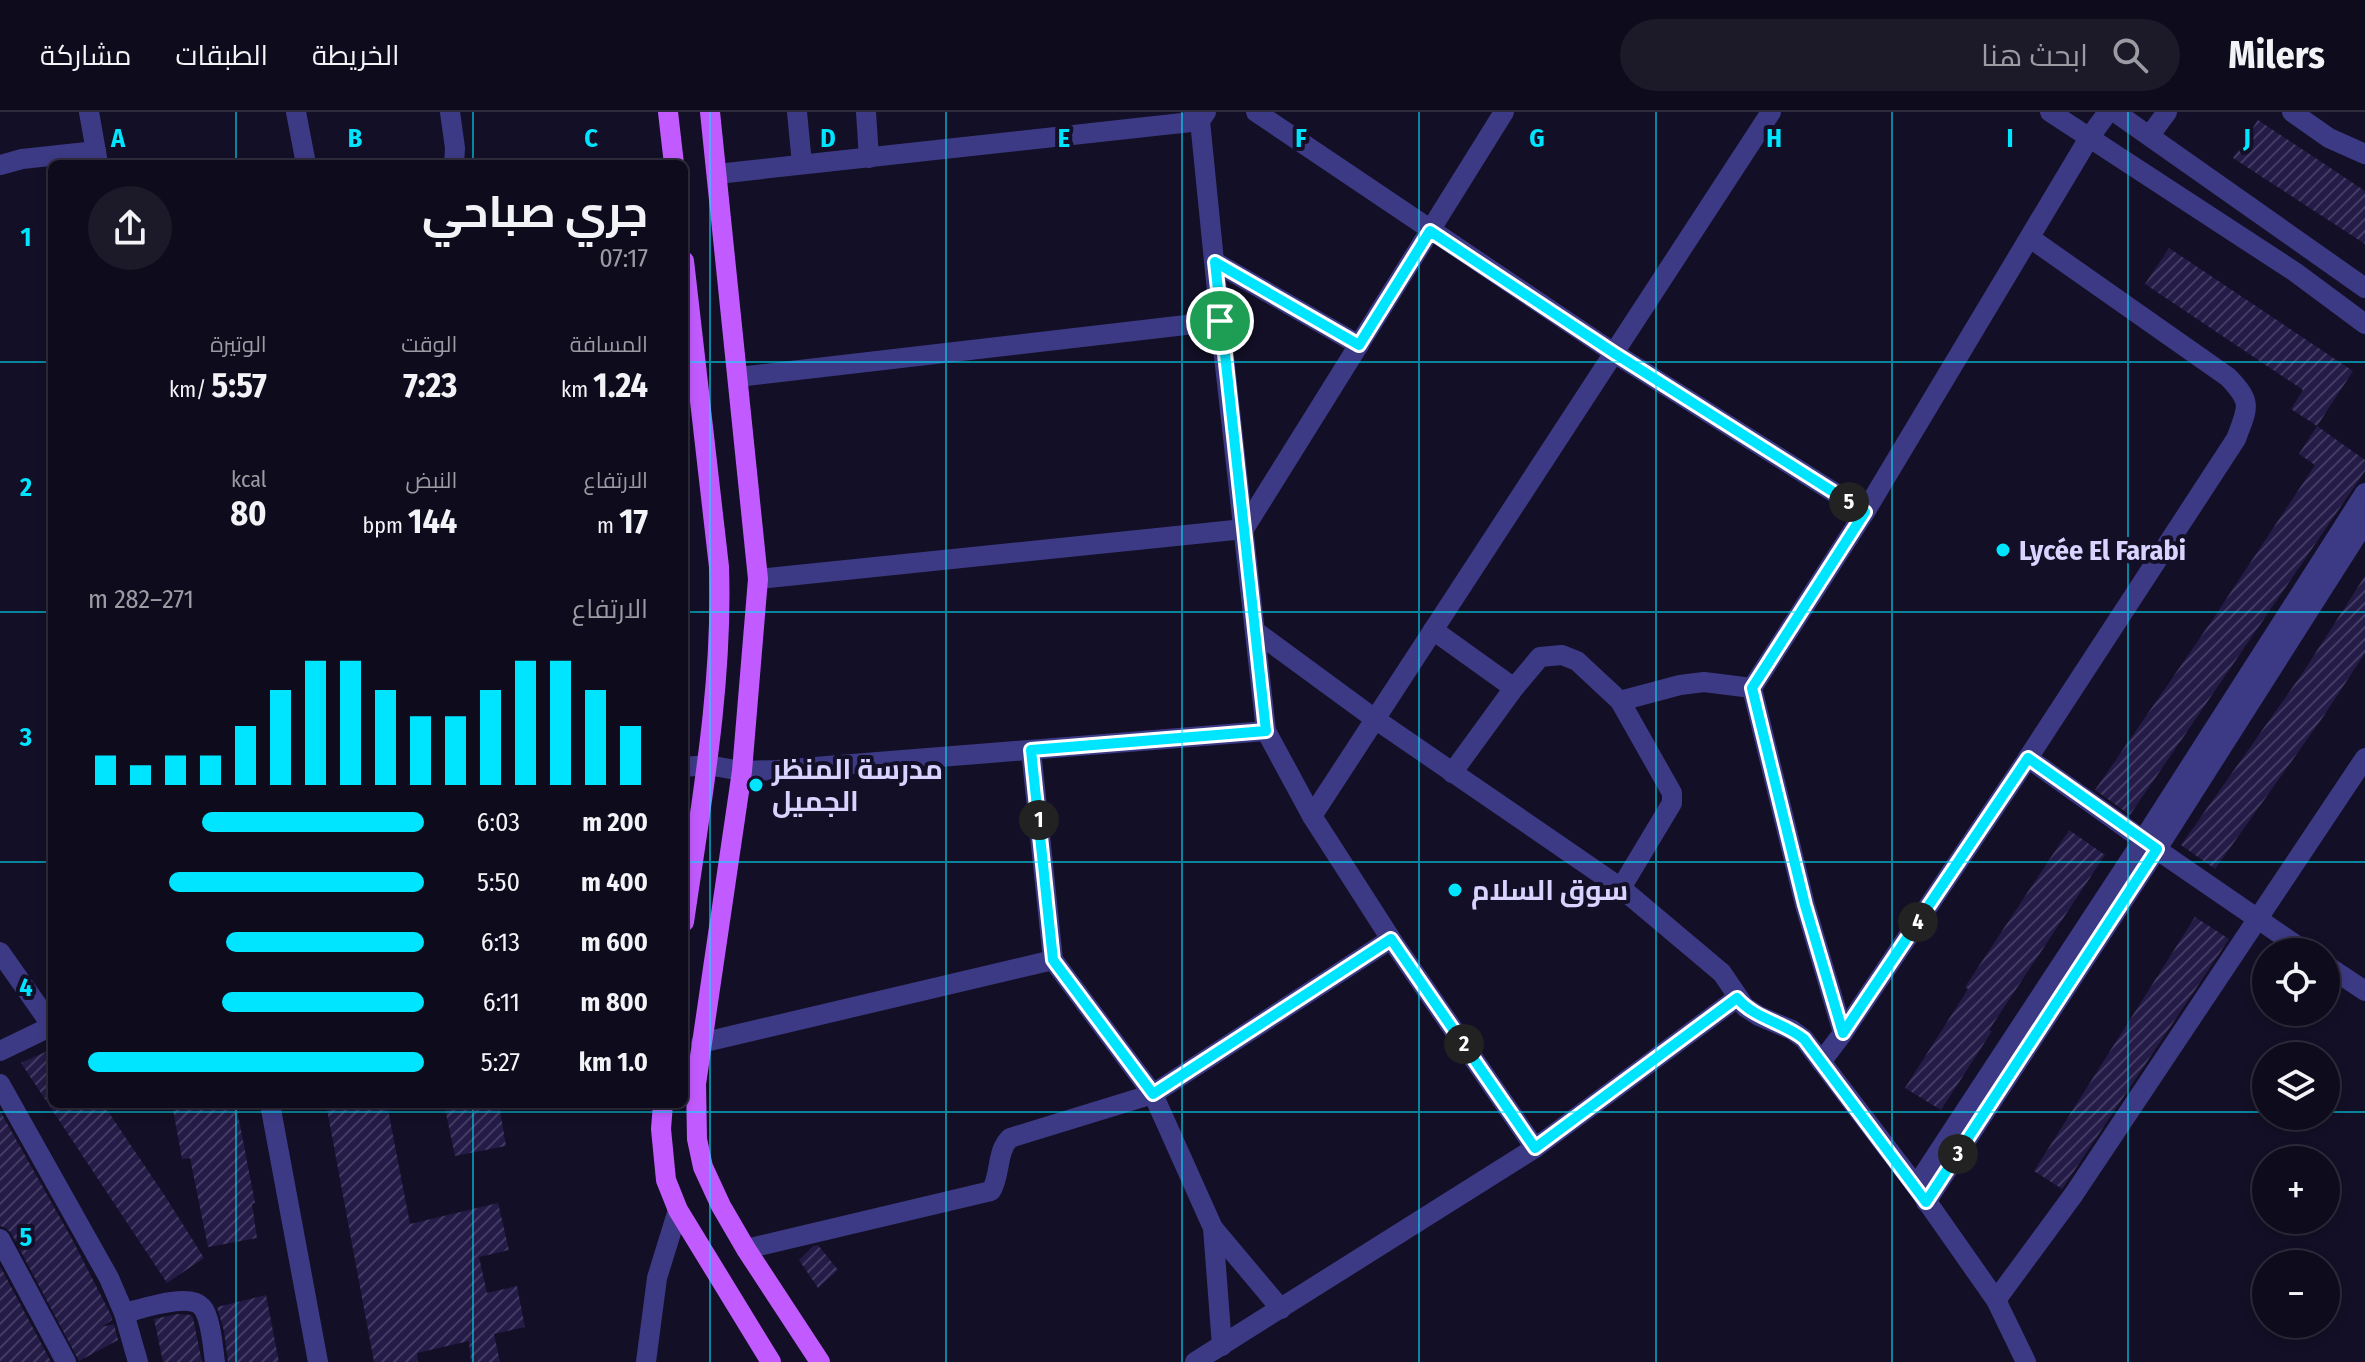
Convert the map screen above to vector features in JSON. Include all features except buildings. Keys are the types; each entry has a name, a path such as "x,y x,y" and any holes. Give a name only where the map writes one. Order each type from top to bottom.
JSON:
{"main road":[{"path":"668,112 674,160"},
{"path":"710,112 758,579 742,771 696,1084 697,1139 703,1167 721,1206 820,1362"},
{"path":"688,329 720,607 707,765 688,895"},
{"path":"663,1108 661,1129 666,1180 678,1210 771,1362"}],"street":[{"path":"0,165 22,159 97,157 89,112"},
{"path":"296,112 305,160"},
{"path":"450,112 454,160"},
{"path":"797,112 802,164"},
{"path":"866,112 869,158"},
{"path":"1256,112 1614,353 1865,512"},
{"path":"1244,529 1504,112"},
{"path":"1312,816 1771,112"},
{"path":"2050,112 2295,272 2365,324"},
{"path":"1843,1033 1805,905 1752,688 1865,512 2089,138 2108,112"},
{"path":"2115,112 2365,288"},
{"path":"2150,135 2167,112"},
{"path":"2292,112 2329,138 2365,154"},
{"path":"717,174 869,158 1200,115 1266,731 1312,816 1391,939 1535,1148"},
{"path":"1821,1062 2028,758 2236,439 2246,412 2243,393 2228,377 2030,238"},
{"path":"1215,262 1359,345"},
{"path":"738,377 1220,321"},
{"path":"2150,845 2365,493"},
{"path":"1921,1194 2365,522"},
{"path":"758,579 1244,529"},
{"path":"1433,630 1514,688"},
{"path":"1255,631 1375,719 1621,888 1722,973 1745,1007 1804,1039 1996,1300 2026,1362"},
{"path":"1452,773 1540,657 1562,655 1577,661 1620,701 1672,793 1672,803 1621,888"},
{"path":"1620,701 1704,682 1752,688"},
{"path":"688,767 707,765 742,771 1266,731"},
{"path":"1031,750 1053,960 1153,1094 1213,1228 1281,1309"},
{"path":"2028,758 2285,938"},
{"path":"1996,1300 2074,1194 2365,758"},
{"path":"746,1249 991,1191 1003,1147 1010,1138 1153,1094 1391,939"},
{"path":"0,952 48,1020"},
{"path":"701,1043 1053,960"},
{"path":"2340,974 2365,991"},
{"path":"1195,1362 1535,1148 1737,998"},
{"path":"0,1051 48,1028"},
{"path":"0,1084 109,1278 124,1313 138,1362"},
{"path":"271,1108 318,1362"},
{"path":"646,1362 657,1278 678,1210"},
{"path":"1213,1228 1222,1346"},
{"path":"0,1239 66,1362"},
{"path":"124,1313 181,1300 194,1301 207,1316 215,1362"}],"place":[{"name":"Lycée El Farabi","path":"2003,550"},
{"name":"مدرسة المنظر الجميل","path":"756,785"},
{"name":"سوق السلام","path":"1455,890"}],"route":[{"path":"1430,231 1614,353 1865,512 1752,688 1805,905 1843,1033 2028,758 2157,849 1926,1202 1804,1039 1792,1030 1759,1016 1737,998 1535,1148 1391,939 1153,1094 1053,960 1031,750 1266,731 1220,321 1215,262 1359,345 1430,231"}]}
